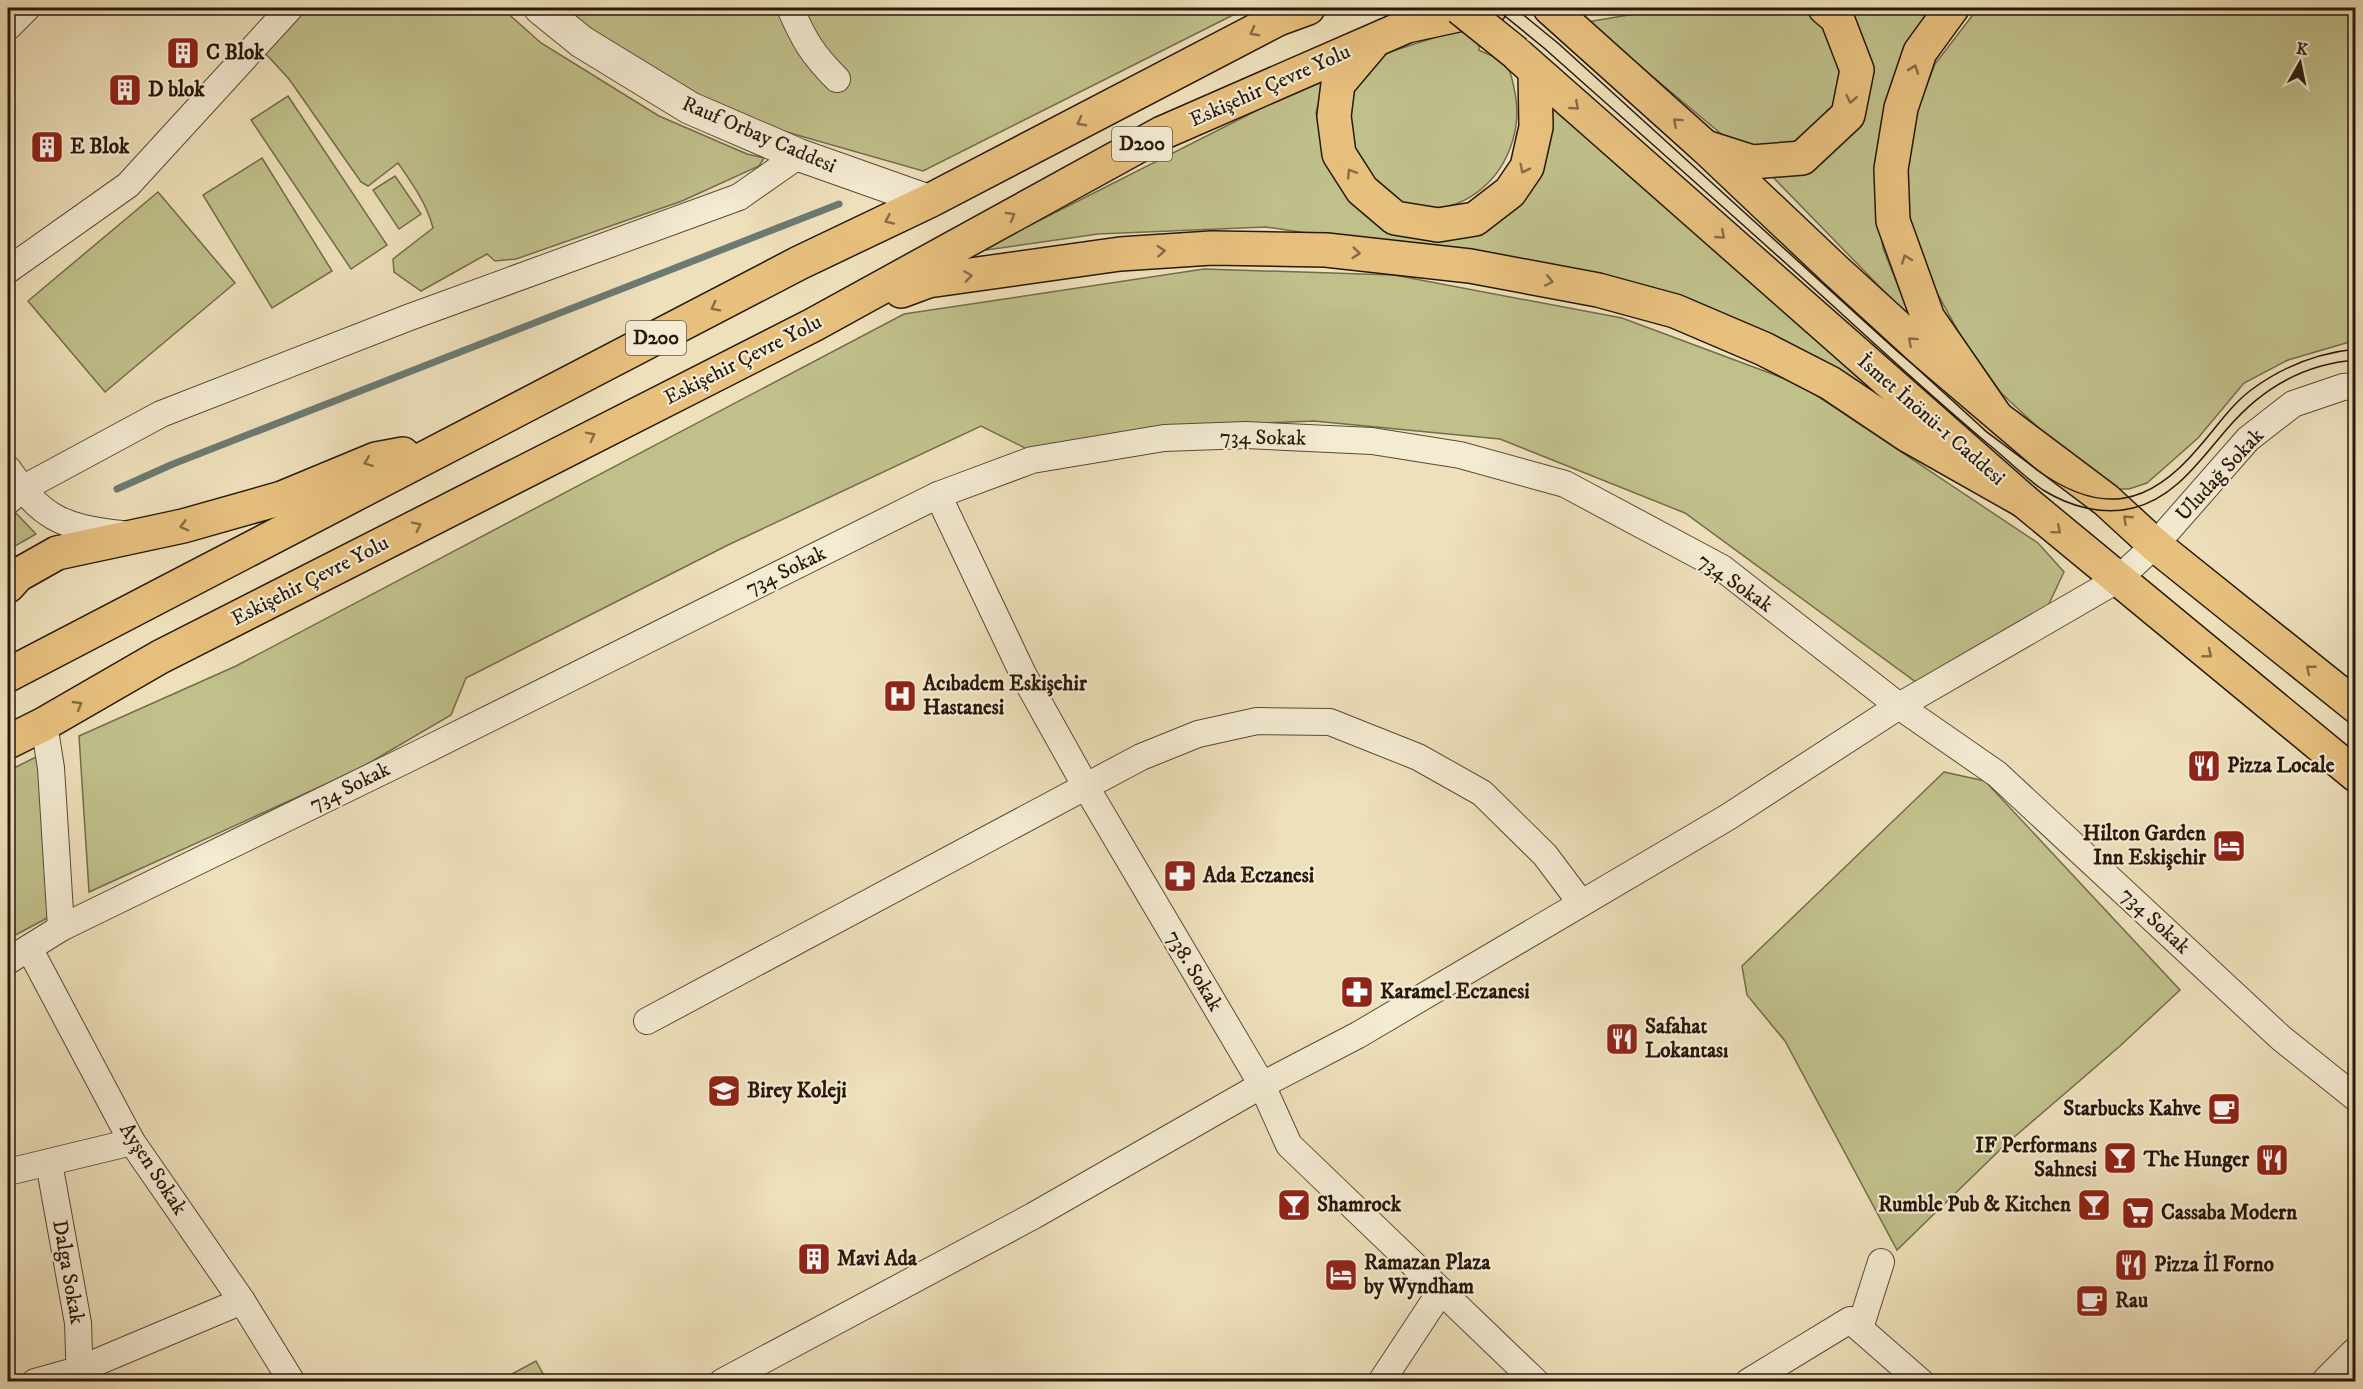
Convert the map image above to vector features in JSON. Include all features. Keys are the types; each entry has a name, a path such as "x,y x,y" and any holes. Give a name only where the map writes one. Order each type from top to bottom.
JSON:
{"main road":[{"name":"D200","path":"8,675 799,263 929,201 1278,19 1308,8"},
{"name":"İsmet İnönü-1 Caddesi","path":"1460,8 1525,62 2024,501 2355,776"},
{"name":"Eskişehir Çevre Yolu","path":"8,742 44,724 160,657 813,325 1162,133 1407,26 1490,8"},
{"path":"1705,147 1752,162 1802,158 1848,115 1857,70 1836,18 1825,8"},
{"path":"1952,8 1920,52 1901,108 1891,169 1893,221 1928,318 1997,418"},
{"path":"1559,15 1997,418 2106,500 2155,545 2355,706"},
{"path":"1376,39 1338,84 1334,116 1339,154 1362,190 1395,218 1438,225 1475,219 1510,192 1527,167 1536,127 1525,62"},
{"path":"813,325 928,281 1120,254 1212,248 1326,250 1470,266 1598,290 1675,311 1764,349 1830,383 1909,436 2024,501"},
{"path":"8,586 18,574 57,553 183,526 282,498 376,459 446,447"}],"street":[{"path":"8,27 27,8"},
{"path":"8,270 128,184 290,8"},
{"name":"Rauf Orbay Caddesi","path":"540,8 582,42 690,108 799,155 929,201"},
{"path":"790,8 814,56 837,79"},
{"path":"140,536 87,530 52,517 12,486 162,414 410,317 739,196 799,155"},
{"name":"Uludağ Sokak","path":"722,1382 1033,1215 1262,1085 1358,1035 1728,817 1899,706 2117,580 2155,545 2248,438 2293,404 2343,387 2355,386"},
{"name":"734 Sokak","path":"8,961 61,928 420,753 938,495 1032,460 1164,438 1246,435 1372,441 1460,455 1565,484 1722,568 1899,706 1997,774 2281,1038 2355,1098"},
{"name":"738. Sokak","path":"938,495 1023,674 1086,787 1262,1085 1289,1145 1536,1382"},
{"path":"646,1021 1141,757 1198,734 1257,721 1330,723 1418,757 1482,793 1545,855 1581,903"},
{"path":"44,724 51,768 61,928"},
{"name":"Ayşen Sokak","path":"29,948 132,1142 242,1300 292,1382"},
{"path":"8,1172 132,1142"},
{"name":"Dalga Sokak","path":"49,1163 78,1323 79,1376"},
{"path":"1860,1328 1881,1262"},
{"path":"1381,1382 1441,1291"},
{"path":"35,1382 79,1376 242,1300"},
{"path":"1748,1382 1850,1320 1921,1382"},
{"path":"2328,1382 2355,1354"}],"green space":[{"path":"305,8 502,8 541,43 659,116 747,154 764,158 759,166 682,201 516,259 495,261 487,254 421,291 394,272 393,259 433,228 423,202 409,178 398,163 368,186 361,182 289,79 265,53"},
{"path":"556,8 1247,8 923,171 762,125 670,86"},
{"path":"1670,8 1804,8 1841,42 1844,100 1797,145 1737,147 1587,22"},
{"path":"1843,8 1940,8 1888,112 1875,193 1883,248 1911,319 1767,171 1849,123"},
{"path":"1980,8 2355,8 2355,342 2288,360 2244,383 2198,438 2147,483 2129,489 2116,489 2089,475 2001,393 1962,338 1926,273 1906,205 1908,132 1935,64"},
{"path":"1461,29 1479,44 1479,50 1500,60 1510,72 1517,119 1510,148 1496,173 1477,193 1453,205 1427,208 1399,201 1368,177 1344,133 1356,75 1371,58"},
{"path":"1325,76 1316,113 1327,160 1371,212 1499,213 1545,100 1608,157 1719,250 1880,394 1875,400 1761,335 1468,257 1266,227 1098,234 979,251"},
{"path":"288,96 387,245 351,269 251,120"},
{"path":"262,158 332,271 272,308 203,195"},
{"path":"395,176 421,214 399,229 373,190"},
{"path":"158,192 235,283 105,392 28,301"},
{"path":"1204,269 1394,275 1622,318 1799,384 2038,543 2064,572 2045,612 1920,685 1685,513 1500,439 1314,421 1167,427 1033,452 981,426 728,545 466,678 451,715 357,770 89,892 79,736 236,666 904,314"},
{"path":"13,510 36,534 8,550 8,514"},
{"path":"42,754 51,916 8,939 8,771"},
{"path":"1944,772 1985,781 2180,990 2120,1046 2006,1144 1897,1250 1785,1041 1747,995 1742,966"},
{"path":"536,1361 547,1381 499,1381"}],"waterway":[{"path":"117,489 173,464 839,204"}],"tram line":[{"path":"1495,8 1544,48 1951,412 2036,485 2064,501 2086,508 2110,511 2133,508 2148,503 2162,496 2186,476 2240,415 2268,391 2284,381 2318,367 2356,360"},
{"path":"1515,8 1559,44 1897,351 2037,470 2060,485 2082,494 2103,499 2123,498 2143,493 2162,482 2180,467 2236,403 2251,390 2275,374 2300,362 2356,349"}],"place":[{"name":"C Blok","path":"183,53"},
{"name":"D blok","path":"125,90"},
{"name":"E Blok","path":"47,147"},
{"name":"Acıbadem Eskişehir Hastanesi","path":"900,696"},
{"name":"Pizza Locale","path":"2204,766"},
{"name":"Hilton Garden Inn Eskişehir","path":"2229,846"},
{"name":"Ada Eczanesi","path":"1180,876"},
{"name":"Karamel Eczanesi","path":"1357,992"},
{"name":"Safahat Lokantası","path":"1622,1039"},
{"name":"Birey Koleji","path":"724,1091"},
{"name":"Starbucks Kahve","path":"2224,1109"},
{"name":"IF Performans Sahnesi","path":"2120,1158"},
{"name":"The Hunger","path":"2272,1160"},
{"name":"Shamrock","path":"1294,1205"},
{"name":"Rumble Pub & Kitchen","path":"2094,1205"},
{"name":"Cassaba Modern","path":"2138,1213"},
{"name":"Mavi Ada","path":"814,1259"},
{"name":"Pizza İl Forno","path":"2131,1265"},
{"name":"Ramazan Plaza by Wyndham","path":"1341,1275"},
{"name":"Rau","path":"2092,1301"}]}
